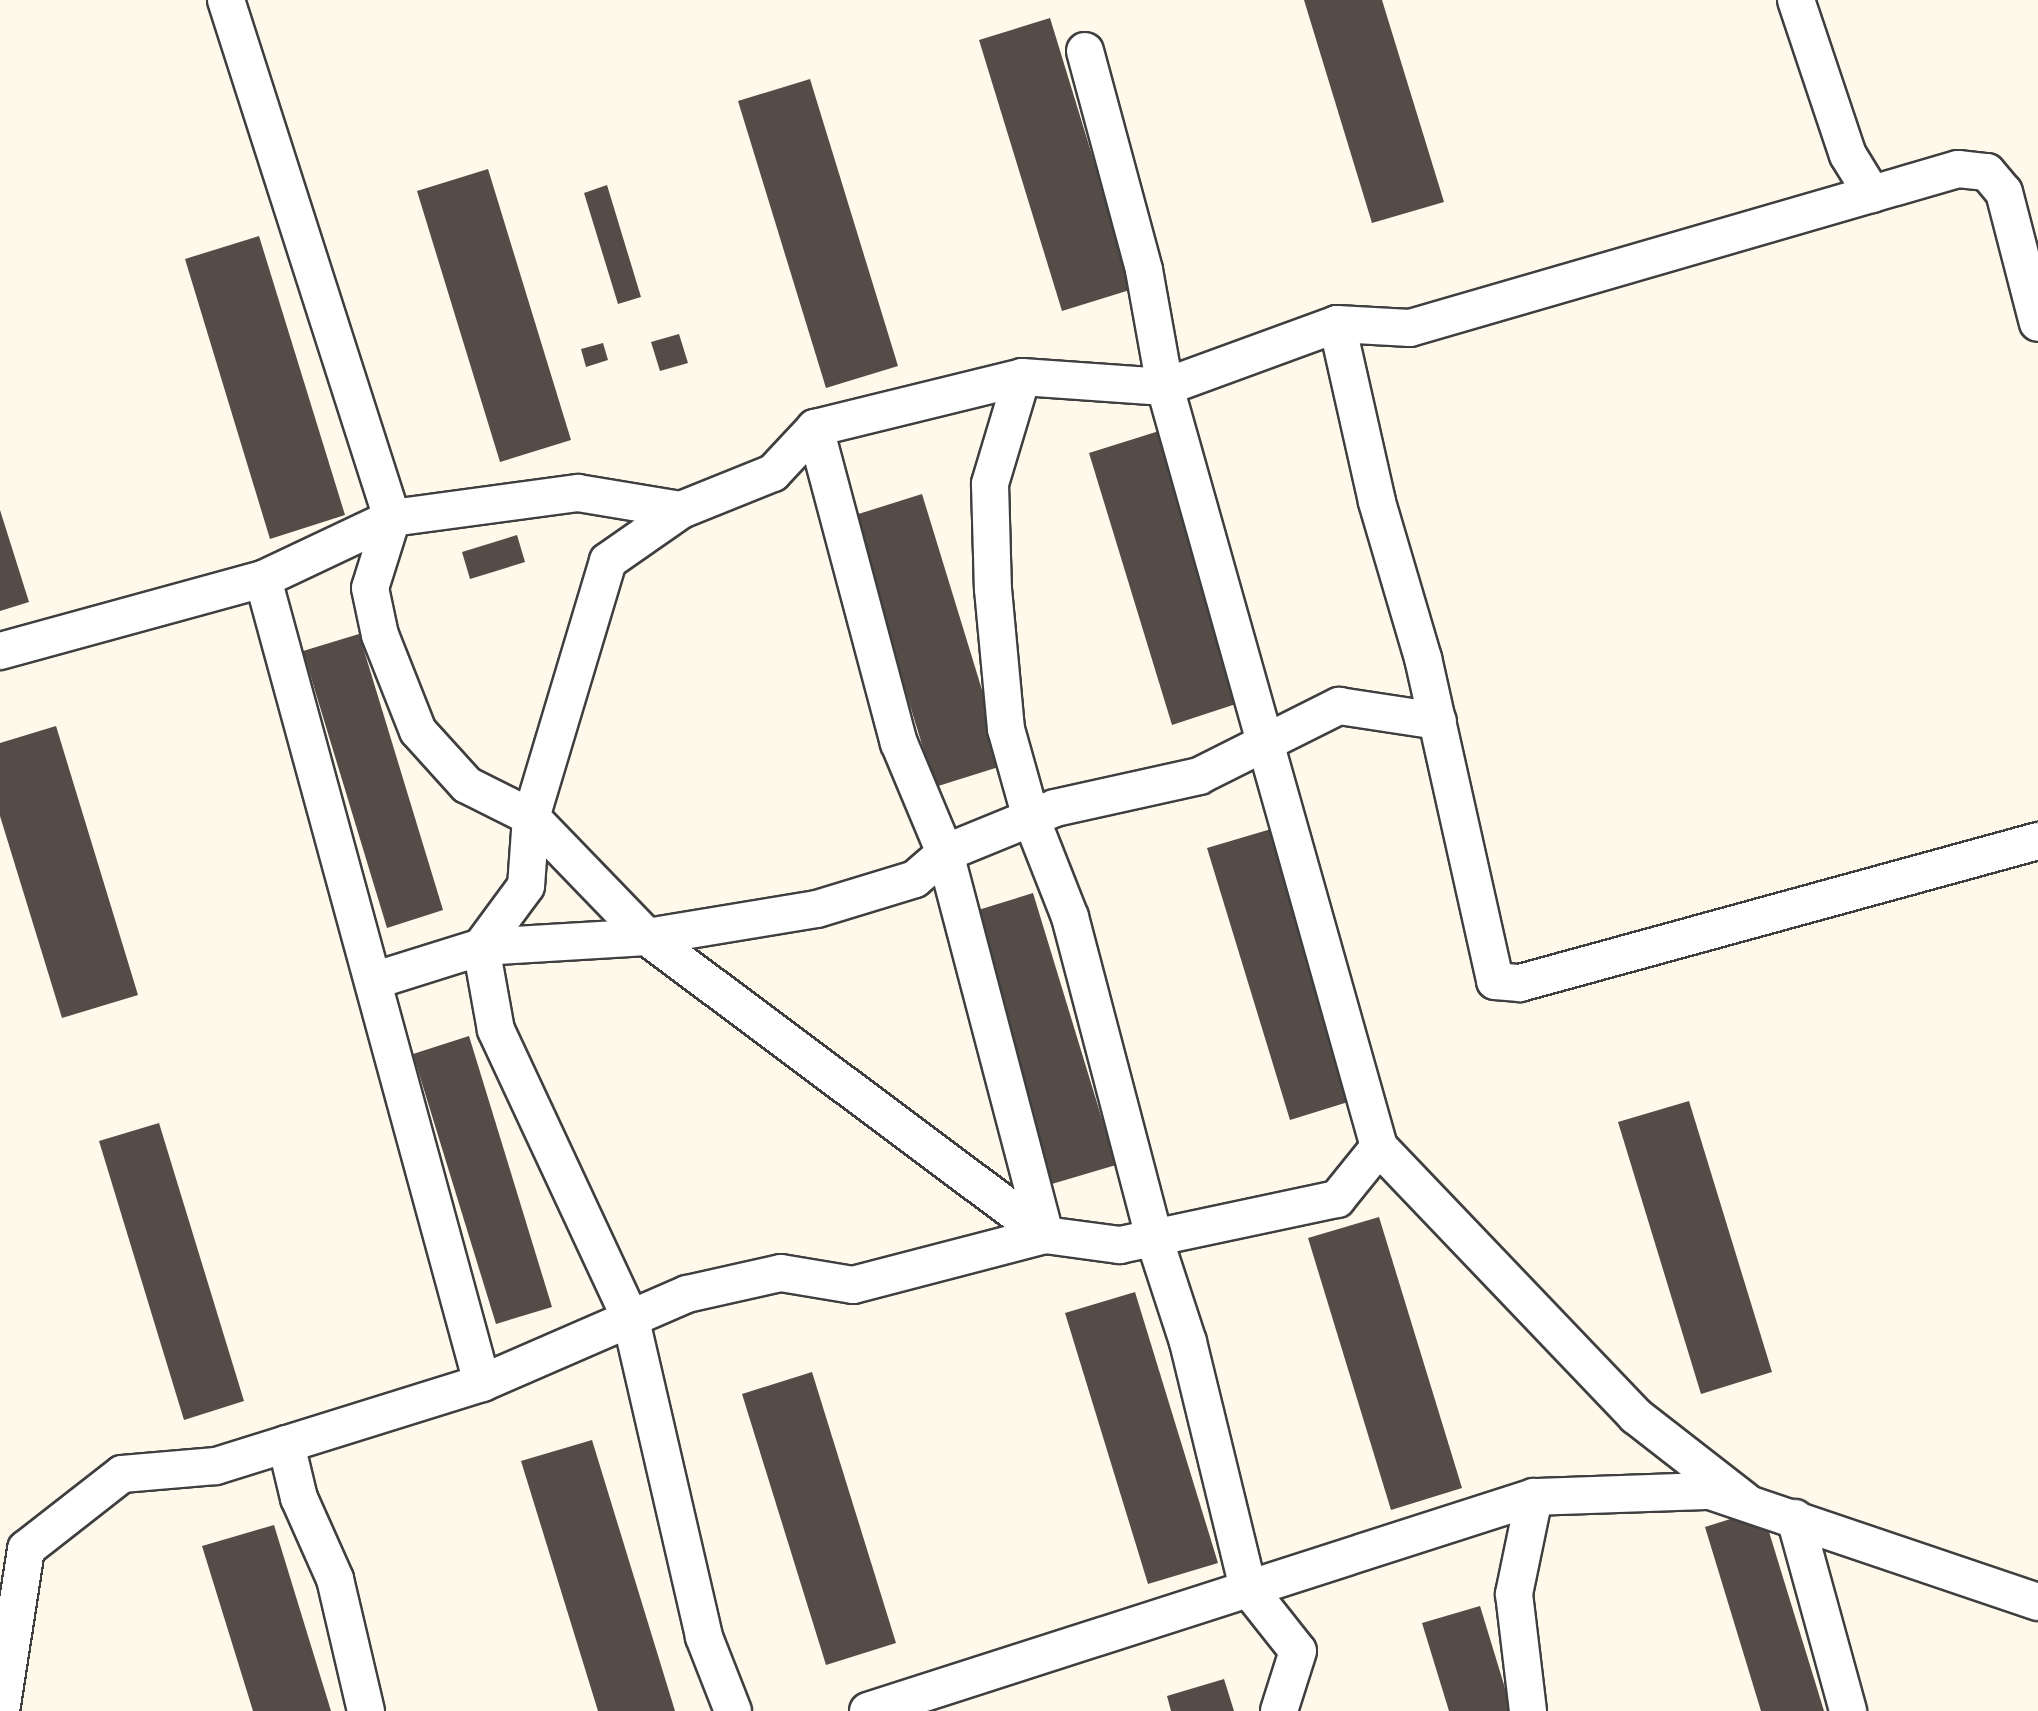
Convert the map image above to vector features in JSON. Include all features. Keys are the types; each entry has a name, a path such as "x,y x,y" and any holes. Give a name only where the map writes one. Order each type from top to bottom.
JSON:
{"street":[{"path":"226,0 392,518 370,588 380,635 418,731 467,785 531,817 647,937 1045,1235"},
{"path":"1796,0 1848,155 1872,194"},
{"path":"1085,51 1144,270 1165,387 1379,1147 1636,1416 1744,1500"},
{"path":"733,1711 704,1637 631,1320 496,1030 481,947 526,886 531,817 608,561 681,510 773,473 815,428 1022,377 1165,387 1337,324 1410,328 1958,169 1987,172 2004,192 2038,323"},
{"path":"1337,324 1377,502 1438,721 1495,981 1520,983 2038,841"},
{"path":"1022,377 990,484 993,589 1006,729 1031,818 1070,917 1154,1238 1188,1342 1248,1588 1298,1651 1279,1711"},
{"path":"815,428 899,743 945,853 1045,1235"},
{"path":"0,651 263,579 392,518 578,493 681,510"},
{"path":"263,579 376,980 482,1383"},
{"path":"376,980 481,947 647,937 817,909 915,879 945,853 1031,818 1199,776 1265,740 1339,706 1438,721"},
{"path":"1,1711 26,1549 122,1474 216,1466 482,1383 687,1294 781,1273 853,1285 1045,1235 1120,1245 1337,1199 1379,1147"},
{"path":"286,1444 299,1498 335,1579 366,1711"},
{"path":"868,1711 1534,1497 1696,1490 1744,1500 2038,1602"},
{"path":"1528,1711 1514,1594 1534,1497"},
{"path":"1795,1518 1848,1711"}],"building":[{"path":"1304,0 1382,0 1444,202 1372,223"},
{"path":"1050,18 1133,289 1062,311 979,40"},
{"path":"810,79 898,366 826,388 738,101"},
{"path":"488,169 571,440 500,462 417,191"},
{"path":"607,185 641,297 618,304 584,193"},
{"path":"259,236 345,515 270,539 185,259"},
{"path":"679,334 688,363 660,371 651,342"},
{"path":"603,343 608,360 586,367 581,349"},
{"path":"1159,431 1242,702 1172,725 1089,453"},
{"path":"922,494 1005,765 935,787 852,516"},
{"path":"0,510 29,602 0,611"},
{"path":"517,535 525,562 470,579 462,552"},
{"path":"359,634 443,910 387,928 303,651"},
{"path":"56,726 138,995 62,1018 0,816 0,743"},
{"path":"1278,827 1361,1098 1290,1120 1207,848"},
{"path":"1033,893 1116,1165 1045,1186 962,915"},
{"path":"469,1036 552,1307 496,1324 413,1054"},
{"path":"1689,1101 1772,1372 1701,1394 1618,1122"},
{"path":"159,1123 244,1401 184,1420 99,1141"},
{"path":"1379,1217 1462,1488 1391,1510 1308,1238"},
{"path":"1135,1292 1218,1563 1148,1584 1065,1313"},
{"path":"812,1372 896,1643 826,1665 742,1394"},
{"path":"592,1440 675,1711 598,1711 521,1461"},
{"path":"1762,1509 1824,1711 1761,1711 1705,1527"},
{"path":"274,1525 331,1711 253,1711 202,1546"},
{"path":"1480,1606 1512,1711 1449,1711 1422,1623"},
{"path":"1224,1679 1234,1711 1171,1711 1167,1696"}]}
